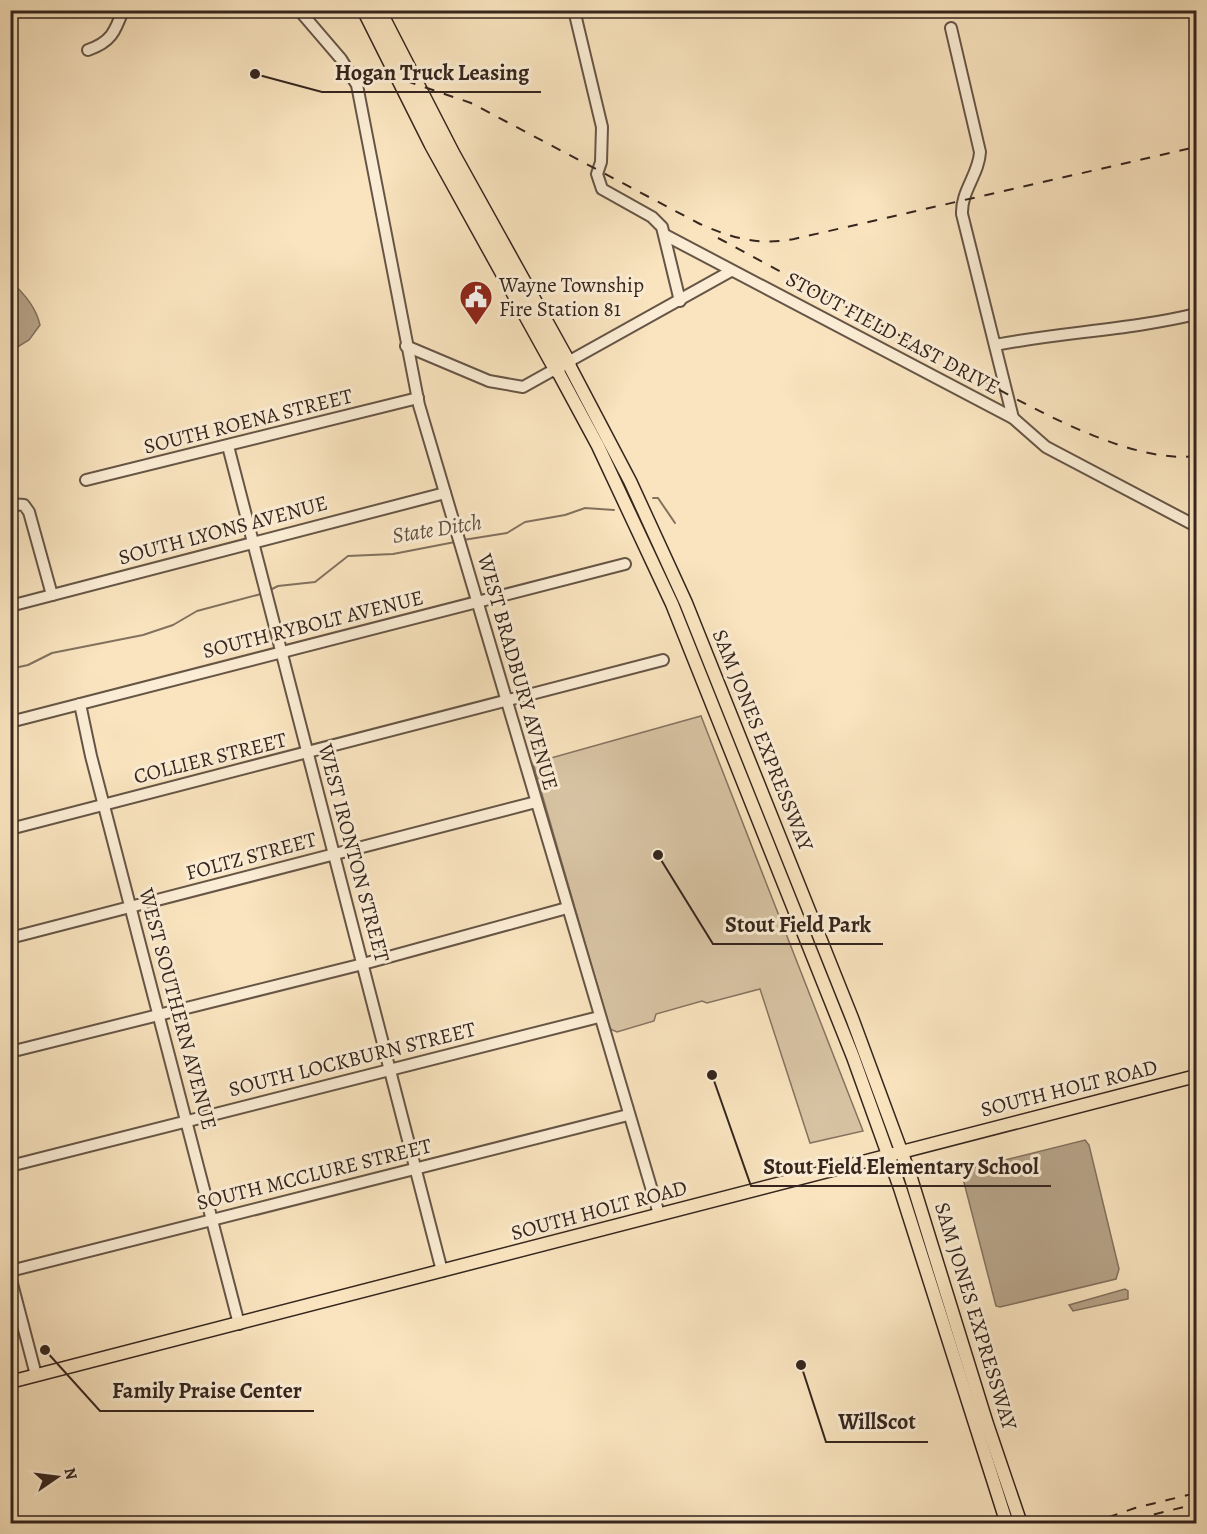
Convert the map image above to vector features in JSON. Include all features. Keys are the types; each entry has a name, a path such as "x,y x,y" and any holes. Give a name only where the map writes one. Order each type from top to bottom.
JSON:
{"highway":[{"path":"358,10 384,51"},
{"name":"SAM JONES EXPRESSWAY","path":"365,10 384,51 563,367"},
{"name":"SAM JONES EXPRESSWAY","path":"378,10 563,367"}],"main road":[{"name":"SAM JONES EXPRESSWAY","path":"563,367 630,481 686,603 852,1018 901,1151 1021,1524"},
{"name":"SAM JONES EXPRESSWAY","path":"563,367 672,604 853,1057 888,1155 1007,1524"},
{"name":"SOUTH HOLT ROAD","path":"10,1382 1197,1076"}],"street":[{"path":"88,50 109,40 115,33 123,10"},
{"name":"WEST BRADBURY AVENUE","path":"299,10 346,66 357,85 406,346 418,398 476,602 659,1214"},
{"path":"574,10 602,127 603,146 597,179 602,189 658,222 665,235 681,301"},
{"path":"951,28 980,152 977,169 963,201 962,214 1013,418"},
{"name":"STOUT FIELD EAST DRIVE","path":"665,235 1013,418 1046,447 1197,526"},
{"path":"406,346 477,377 512,387 528,385 731,271"},
{"path":"995,345 1066,333 1116,330 1197,314"},
{"name":"SOUTH ROENA STREET","path":"86,480 418,398"},
{"name":"WEST IRONTON STREET","path":"228,446 442,1271"},
{"name":"SOUTH LYONS AVENUE","path":"10,606 445,493"},
{"path":"10,504 24,505 32,520 52,595"},
{"name":"SOUTH RYBOLT AVENUE","path":"10,722 625,564"},
{"name":"COLLIER STREET","path":"10,829 307,754 663,660"},
{"name":"WEST SOUTHERN AVENUE","path":"80,704 104,805 239,1324"},
{"name":"FOLTZ STREET","path":"10,938 536,802"},
{"path":"10,1052 363,964 567,908"},
{"name":"SOUTH LOCKBURN STREET","path":"10,1166 599,1017"},
{"name":"SOUTH MCCLURE STREET","path":"10,1274 212,1220 628,1115"},
{"path":"10,1274 36,1376"}],"shaded area":[{"path":"10,281 29,301 40,325 29,340 11,351"},
{"path":"701,716 863,1131 810,1143 760,989 707,1003 702,1001 656,1014 654,1021 617,1032 610,1029 533,763"},
{"path":"1085,1140 1089,1145 1119,1269 1116,1279 1000,1307 996,1306 961,1171"},
{"path":"1125,1289 1128,1291 1128,1299 1073,1311 1069,1305"}],"waterway":[{"name":"State Ditch","path":"653,498 658,498 675,523"},
{"name":"State Ditch","path":"463,540 507,533 525,522 565,515 585,508 614,510"},
{"name":"State Ditch","path":"270,590 278,586 315,582 348,556 393,554 455,542"},
{"name":"State Ditch","path":"10,669 28,665 52,653 143,635 173,625 197,611 261,594"}],"railway":[{"path":"368,68 471,103 700,224 735,237 757,241 794,239 1196,147"},
{"path":"718,238 1055,419 1130,448 1165,456 1196,456"},
{"path":"1089,1524 1135,1508 1196,1493"},
{"path":"1115,1524 1196,1504"}],"place":[{"name":"Hogan Truck Leasing","path":"255,74"},
{"name":"Wayne Township Fire Station 81","path":"476,326"},
{"name":"Stout Field Park","path":"658,855"},
{"name":"Stout Field Elementary School","path":"712,1075"},
{"name":"Family Praise Center","path":"45,1350"},
{"name":"WillScot","path":"801,1365"}]}
